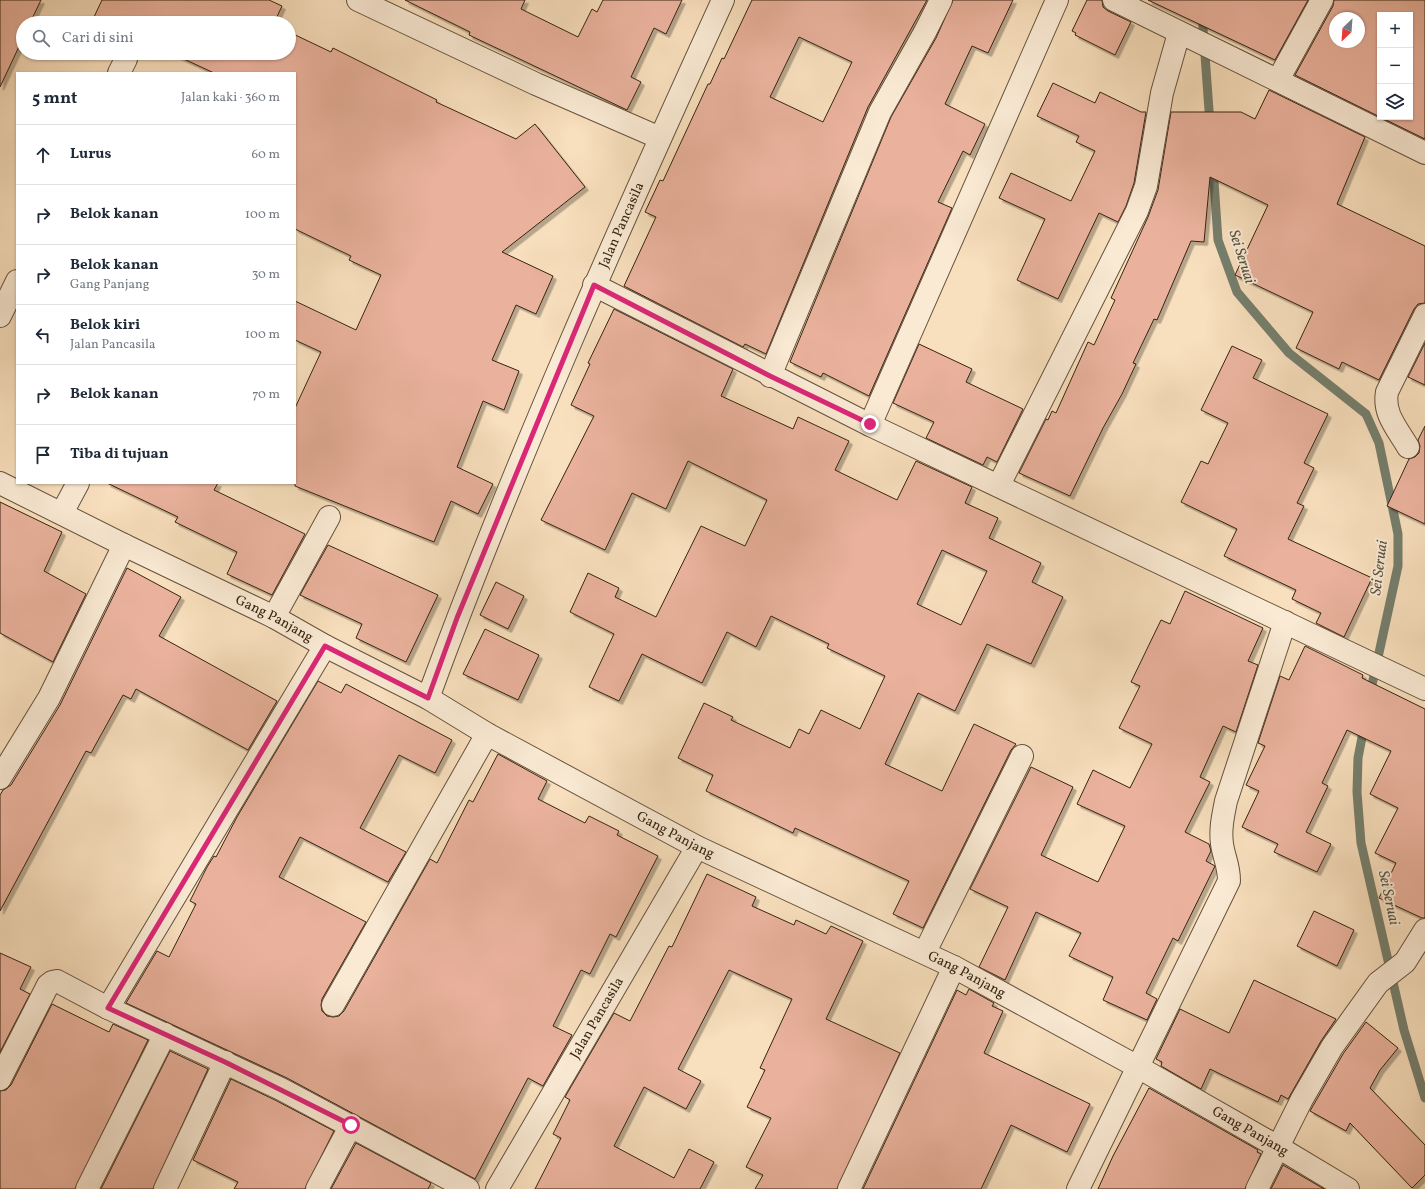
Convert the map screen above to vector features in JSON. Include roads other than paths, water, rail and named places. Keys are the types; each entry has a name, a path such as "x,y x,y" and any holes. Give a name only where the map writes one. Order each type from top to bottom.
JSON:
{"street":[{"path":"358,0 536,84 660,138"},
{"name":"Jalan Pancasila","path":"428,698 457,618 594,285 723,0"},
{"path":"770,376 880,112 926,32 941,0"},
{"path":"870,424 1056,0"},
{"path":"1114,0 1184,36 1278,80 1425,153"},
{"path":"1278,80 1322,0"},
{"path":"999,485 1137,211 1146,186 1162,93 1184,36"},
{"path":"0,316 16,283"},
{"path":"594,285 770,376 1425,689"},
{"path":"1408,447 1387,412 1387,392 1425,315"},
{"name":"Gang Panjang","path":"0,483 62,513 124,546 274,617 325,646 428,698 487,734 697,847 925,952 954,967 1138,1067 1348,1189"},
{"path":"62,513 77,484"},
{"path":"274,617 329,516"},
{"path":"0,778 49,698 124,546"},
{"path":"1078,1189 1229,881 1229,867 1222,846 1221,826 1225,807 1285,622"},
{"path":"108,1008 325,646"},
{"path":"333,1005 487,734"},
{"path":"925,952 1022,756"},
{"name":"Jalan Pancasila","path":"498,1189 697,847"},
{"path":"1257,1189 1302,1099 1332,1047 1378,983 1405,962 1425,930"},
{"path":"849,1189 954,967"},
{"path":"0,1079 48,985 52,982 64,984 108,1008 225,1062 351,1125 468,1189"},
{"path":"87,1189 165,1034"},
{"path":"165,1189 225,1062"},
{"path":"317,1189 351,1125"}],"waterway":[{"name":"Sei Seruai","path":"1201,0 1210,124"},
{"name":"Sei Seruai","path":"1213,167 1218,240 1237,292 1289,353 1366,414 1379,443 1398,534 1398,566 1370,694"},
{"name":"Sei Seruai","path":"1364,727 1358,758 1357,792 1361,843 1404,1030 1425,1098"}]}
